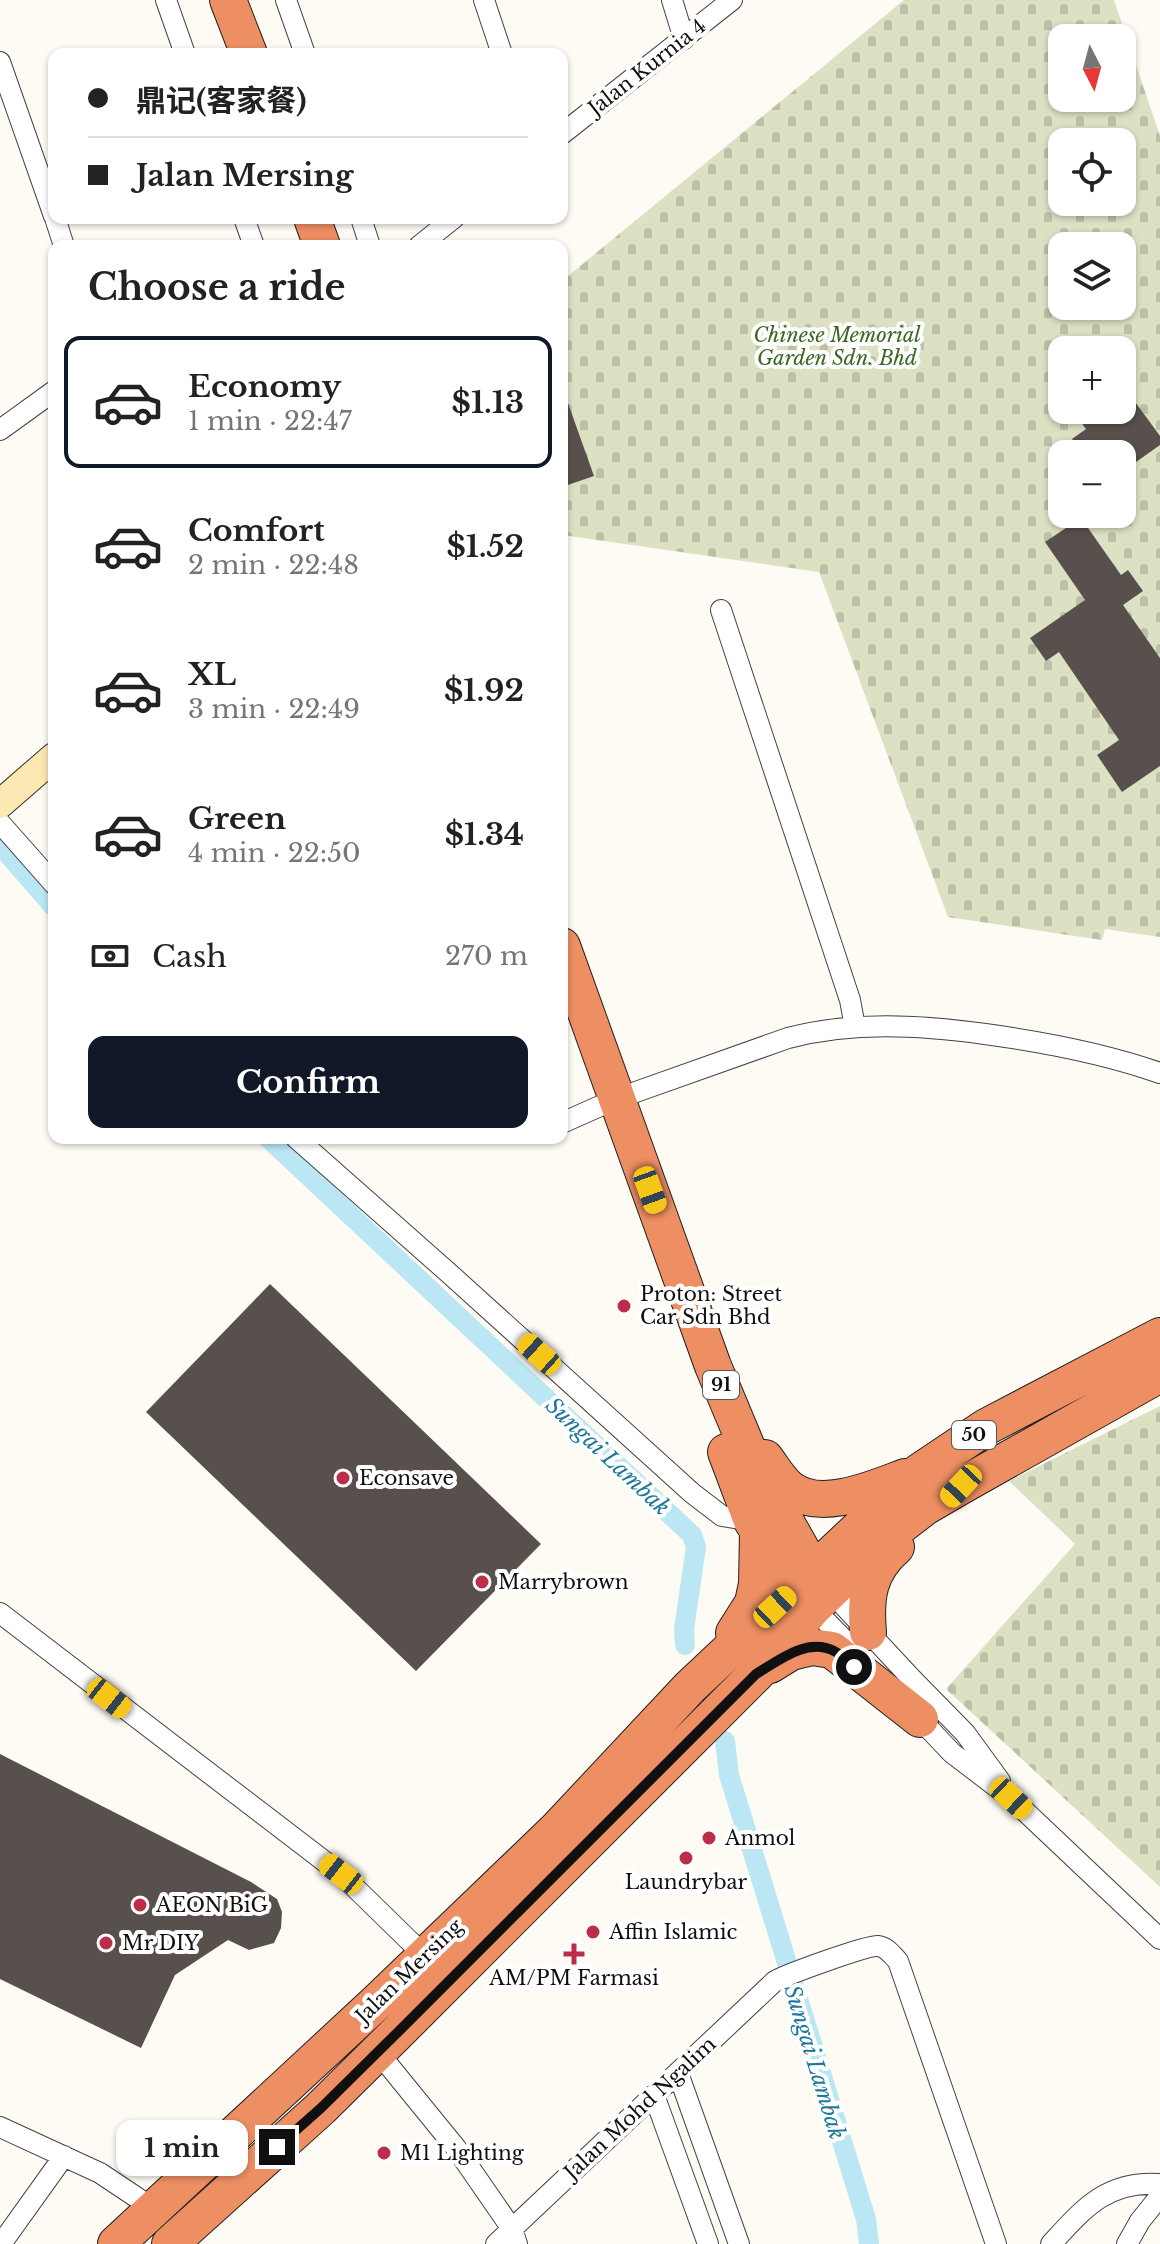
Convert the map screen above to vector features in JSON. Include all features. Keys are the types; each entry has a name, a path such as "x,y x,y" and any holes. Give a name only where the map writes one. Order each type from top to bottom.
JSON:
{"highway":[{"path":"228,0 247,48"},
{"name":"91","path":"568,963 713,1366 756,1469 813,1589"},
{"name":"91","path":"650,1190 684,1335 755,1527 813,1589"},
{"name":"Jalan Mersing","path":"170,2244 321,2108 756,1674 813,1589 919,1472 986,1427 1160,1336"},
{"path":"713,1366 766,1460 789,1489 817,1500 856,1495 919,1472"},
{"name":"Jalan Mersing","path":"116,2244 377,2002 556,1830 704,1674 925,1507 1160,1374"},
{"path":"868,1632 866,1601 873,1577 890,1551 933,1516 961,1486"},
{"path":"704,1674 753,1603 757,1584 755,1527"},
{"path":"756,1674 791,1652 812,1647 832,1650 920,1719"}],"street":[{"path":"166,0 183,48"},
{"path":"286,0 303,48"},
{"path":"484,0 500,48"},
{"path":"672,0 684,39"},
{"name":"Jalan Kurnia 4","path":"568,129 732,0"},
{"path":"0,62 48,200"},
{"path":"426,240 446,224"},
{"path":"0,430 48,395"},
{"path":"721,610 850,1000 855,1027"},
{"path":"0,804 48,762"},
{"path":"0,823 48,877"},
{"path":"568,1120 616,1099 788,1038 855,1027 934,1027 1013,1038 1064,1047 1160,1073"},
{"path":"303,1144 692,1493 722,1516 755,1527"},
{"path":"813,1589 868,1632 965,1733 1011,1798"},
{"path":"813,1589 920,1719 952,1753 1011,1798 1160,1939"},
{"path":"0,1613 341,1874 424,1955"},
{"name":"Jalan Mohd Ngalim","path":"496,2244 514,2236 654,2095 775,1981 876,1945 888,1950 898,1961 996,2244"},
{"path":"377,2051 456,2148 514,2236"},
{"path":"678,2073 739,2244"},
{"path":"654,2095 708,2244"},
{"path":"0,2127 100,2173 154,2209"},
{"path":"1,2244 64,2156"},
{"path":"1051,2244 1081,2211 1112,2189 1160,2184"},
{"path":"1127,2244 1160,2196"},
{"path":"1140,2221 1160,2210"}],"green space":[{"name":"Chinese Memorial Garden Sdn. Bhd","path":"904,0 1114,0 1122,24 1048,24 1048,112 1136,112 1136,65 1160,136 1160,937 1105,929 1102,940 948,917 819,572 568,536 568,276"},
{"path":"1160,1406 1160,1887 946,1689 1075,1544 1009,1481"}],"building":[{"path":"568,403 594,476 568,485"},
{"path":"1136,403 1160,436 1160,445 1136,462 1136,440 1073,440 1086,429 1082,424 1136,424"},
{"path":"1066,528 1088,528 1121,575 1128,570 1143,591 1123,605 1160,658 1160,766 1122,792 1097,755 1119,740 1059,652 1046,661 1030,638 1085,600 1045,542"},
{"name":"Econsave","path":"270,1284 541,1544 416,1671 146,1412"},
{"name":"AEON BiG","path":"0,1754 251,1882 277,1899 282,1912 281,1928 274,1943 249,1950 228,1940 175,1975 141,2048 0,1979"}],"waterway":[{"name":"Sungai Lambak","path":"0,845 48,900"},
{"name":"Sungai Lambak","path":"274,1144 692,1535 696,1547 684,1629 685,1645"},
{"name":"Sungai Lambak","path":"725,1741 729,1775 866,2219 869,2244"}],"place":[{"name":"Proton: Street Car Sdn Bhd","path":"624,1306"},
{"name":"Econsave","path":"343,1478"},
{"name":"Marrybrown","path":"482,1582"},
{"name":"Anmol","path":"709,1838"},
{"name":"Laundrybar","path":"686,1858"},
{"name":"AEON BiG","path":"140,1905"},
{"name":"Affin Islamic","path":"593,1932"},
{"name":"Mr DIY","path":"106,1943"},
{"name":"AM/PM Farmasi","path":"574,1954"},
{"name":"M1 Lighting","path":"384,2153"}],"route":[{"path":"277,2147 397,2033 756,1674 791,1652 812,1647 832,1650 854,1667"}]}
